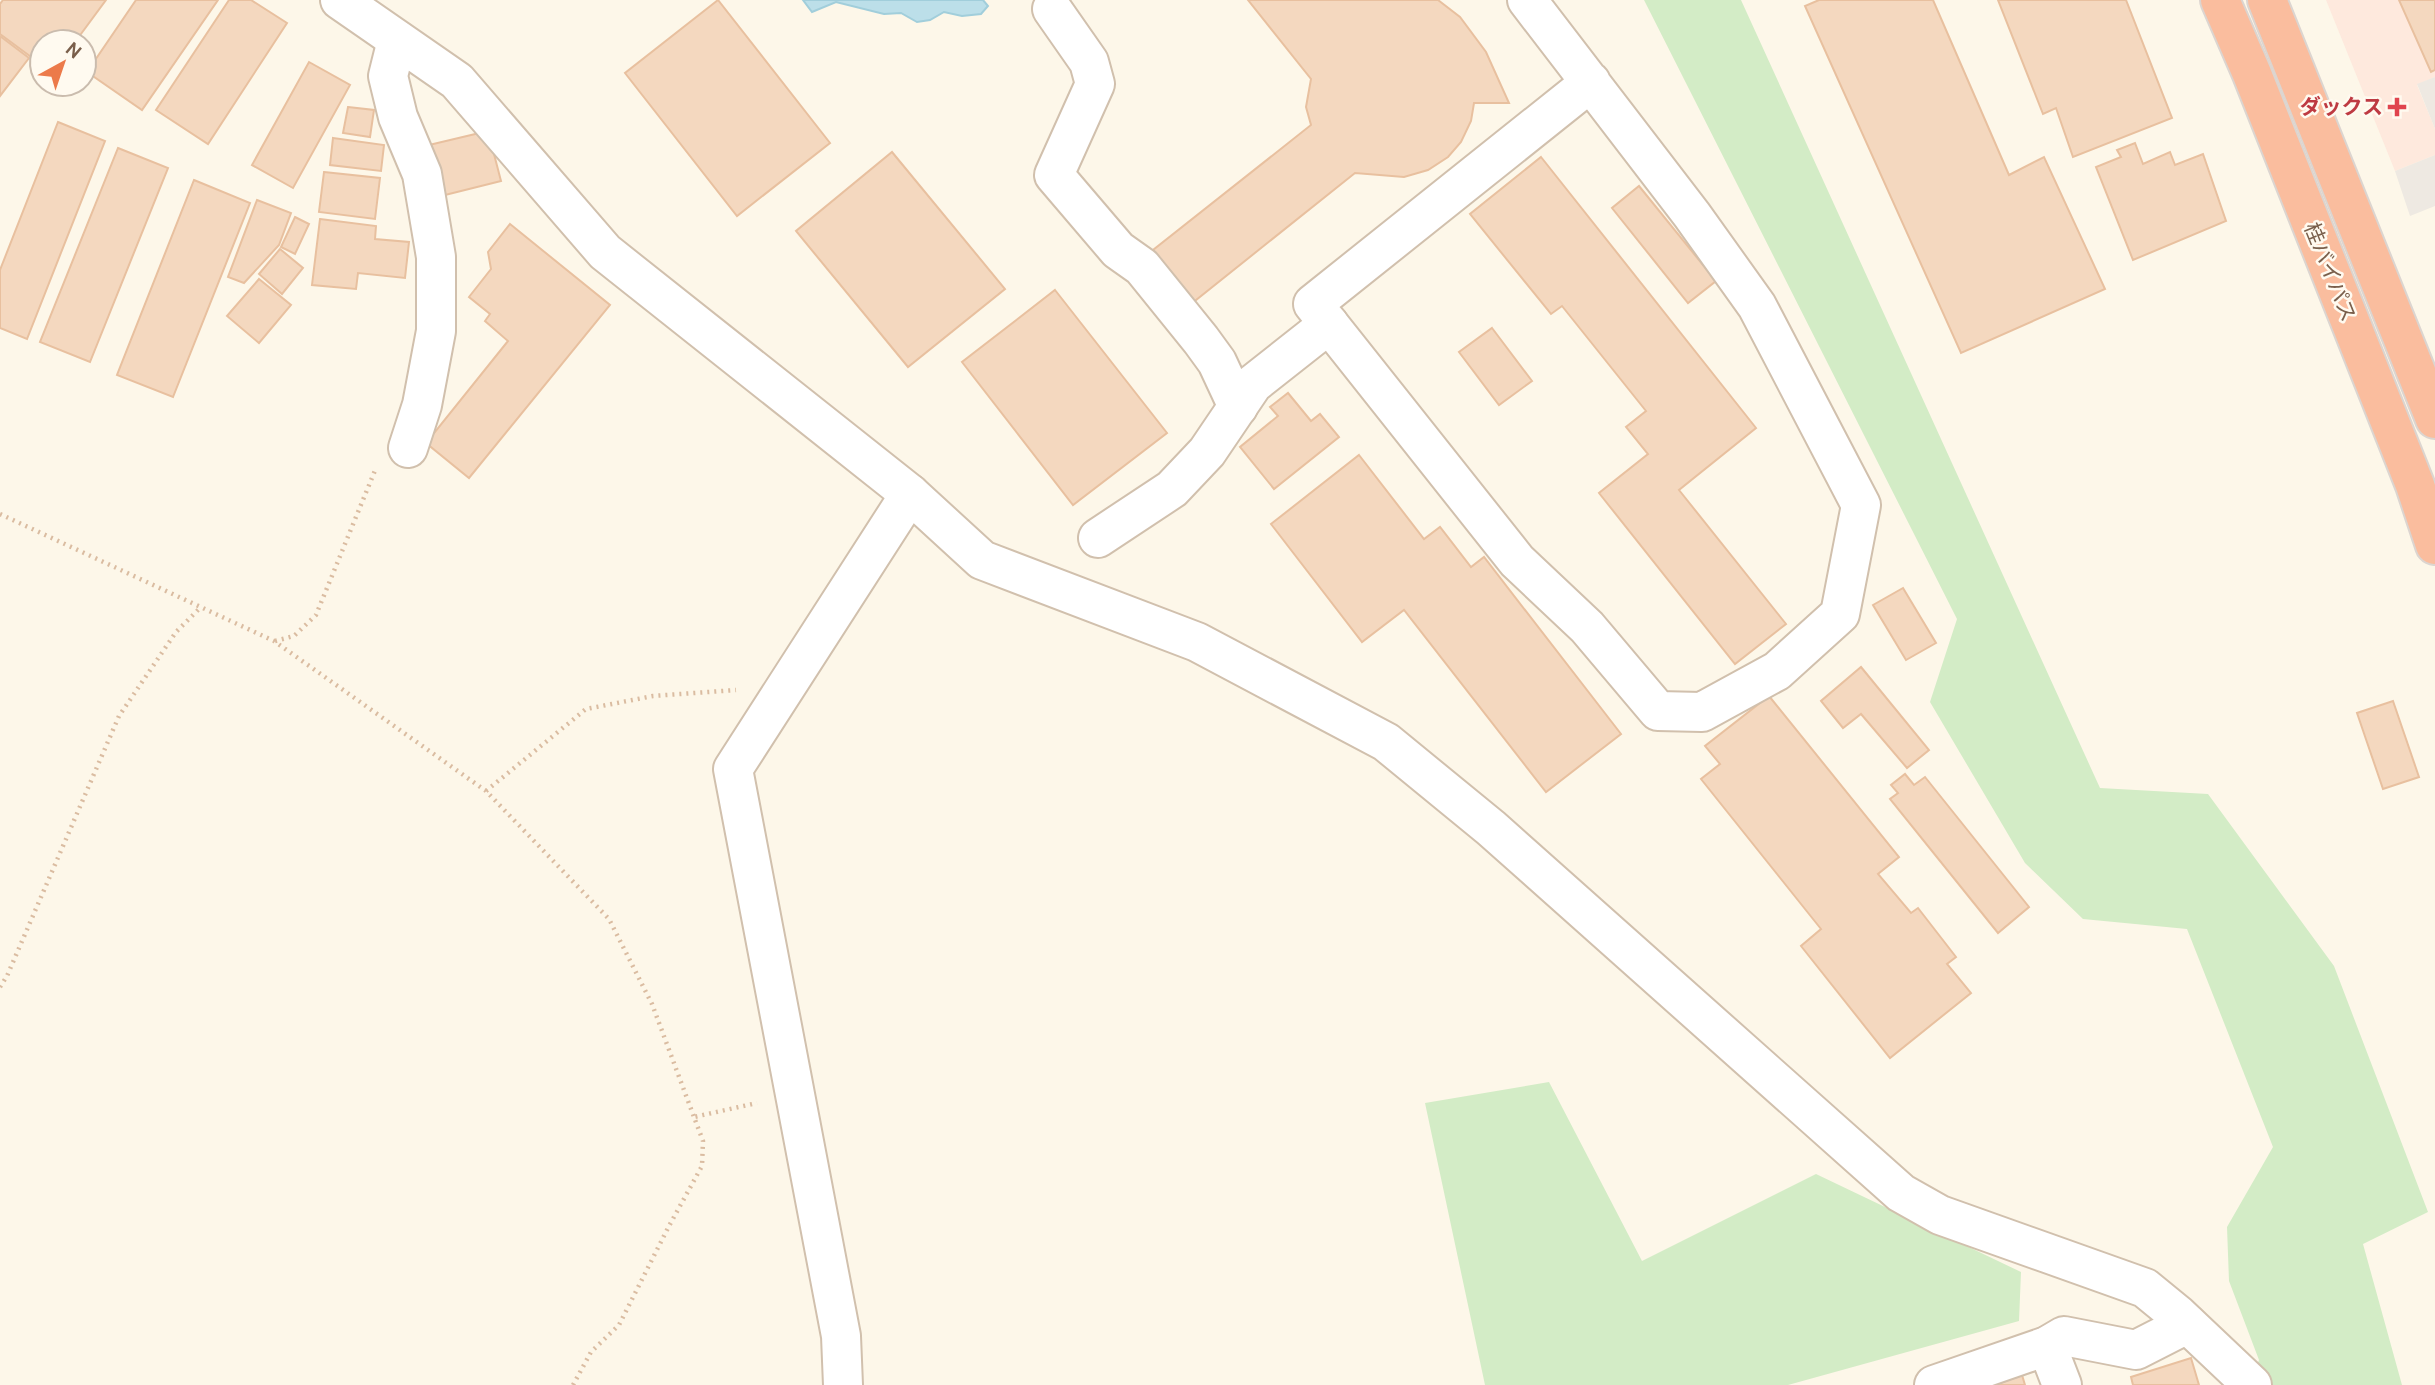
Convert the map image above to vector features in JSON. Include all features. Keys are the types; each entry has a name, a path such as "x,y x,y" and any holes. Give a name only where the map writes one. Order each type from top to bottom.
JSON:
{"highway":[{"name":"桂バイパス","path":"2220,0 2415,485 2435,545"},
{"name":"桂バイパス","path":"2267,0 2435,419"}],"street":[{"path":"340,0 457,80 605,252 910,494 982,560 1196,642 1386,742 1491,828 1901,1193 1940,1215 2145,1288 2252,1385"},
{"path":"1527,0 1591,82 1692,215 1757,306 1861,505 1840,614 1777,671 1702,712 1658,711 1587,627 1517,561 1313,304 1591,82"},
{"path":"1052,9 1088,62 1094,84 1054,175 1118,250 1142,267 1201,340 1217,362 1238,407"},
{"path":"397,40 388,76 398,117 422,174 436,257 436,331 422,405 408,448"},
{"path":"1098,538 1172,489 1207,452 1253,384 1329,324"},
{"path":"843,1385 841,1336 733,769 910,494"},
{"path":"1934,1385 2048,1346 2064,1336 2136,1350 2187,1324"},
{"path":"2048,1346 2062,1385"}],"path":[{"path":"274,641 293,636 316,615 382,454 408,448"},
{"path":"0,514 274,641 486,791 609,919 652,1004 703,1141 702,1166 619,1325 591,1352 573,1385"},
{"path":"0,987 119,716 176,632 200,607"},
{"path":"486,791 586,709 693,691 786,689"},
{"path":"694,1117 795,1095"}],"shaded area":[{"name":"ダックス","path":"2326,0 2435,0 2435,77 2417,85 2435,129 2435,155 2395,171"},
{"path":"2435,77 2435,129 2417,84"},
{"path":"2435,155 2435,206 2410,216 2395,171"}],"green space":[{"path":"1644,0 1741,0 2100,788 2208,794 2334,966 2428,1212 2363,1244 2402,1385 2249,1385 2259,1360 2229,1281 2227,1227 2273,1147 2187,929 2083,919 2025,863 1930,702 1957,619"},
{"path":"1549,1082 1642,1261 1816,1174 2021,1272 2019,1321 1788,1385 1485,1385 1425,1103"}],"water":[{"path":"803,0 983,0 988,6 981,14 962,16 944,12 930,20 917,22 901,13 884,14 836,2 812,12"}],"building":[{"path":"3,0 106,0 85,28 28,28 28,55 0,34 0,4"},
{"path":"136,0 218,0 142,110 98,80 98,56"},
{"path":"229,0 251,0 287,23 208,144 156,110"},
{"path":"718,0 830,143 737,216 625,73"},
{"path":"1248,0 1438,0 1460,17 1486,52 1509,103 1474,103 1471,121 1461,142 1448,157 1428,170 1404,177 1355,173 1191,304 1153,250 1311,125 1306,107 1311,79"},
{"path":"1819,0 1933,0 2009,175 2044,157 2105,289 1961,353 1805,6"},
{"path":"1998,0 2126,0 2172,118 2073,157 2056,108 2043,114"},
{"path":"2399,0 2435,0 2435,70 2431,72"},
{"path":"0,36 28,59 0,96"},
{"path":"309,62 350,85 293,188 252,165"},
{"path":"348,107 374,110 370,137 343,133"},
{"path":"58,122 105,141 27,339 0,328 0,270"},
{"path":"488,131 501,181 441,196 429,145"},
{"path":"333,138 384,145 381,171 330,165"},
{"path":"2135,143 2143,164 2170,152 2175,165 2203,154 2226,221 2133,260 2096,167 2121,157 2117,150"},
{"path":"118,148 168,168 90,362 40,342"},
{"path":"892,152 1005,289 908,367 796,231"},
{"path":"1541,157 1756,428 1679,490 1786,624 1735,664 1599,493 1648,454 1626,427 1646,411 1562,306 1551,314 1470,214"},
{"path":"324,172 380,178 375,219 319,212"},
{"path":"194,180 250,203 173,397 117,375"},
{"path":"1639,186 1716,281 1688,303 1612,208"},
{"path":"257,200 291,213 279,245 244,283 228,277"},
{"path":"295,217 309,224 295,254 281,247"},
{"path":"320,219 376,226 375,239 409,242 405,278 358,273 356,289 312,285"},
{"path":"510,224 610,305 469,478 426,443 508,341 485,321 490,314 469,297 491,269 488,252"},
{"path":"280,249 303,268 282,294 259,274"},
{"path":"259,279 291,305 259,343 227,316"},
{"path":"1055,290 1167,433 1073,505 962,362"},
{"path":"1492,328 1532,381 1499,405 1459,352"},
{"path":"1288,393 1311,421 1320,414 1339,437 1274,489 1240,447 1278,416 1270,407"},
{"path":"1359,455 1424,539 1440,527 1471,567 1484,557 1621,734 1546,792 1404,610 1362,642 1271,524"},
{"path":"1903,588 1936,643 1906,660 1873,605"},
{"path":"1861,667 1929,750 1907,768 1861,714 1843,728 1821,701"},
{"path":"1769,696 1899,857 1878,874 1911,913 1918,908 1956,957 1947,964 1971,993 1890,1058 1801,946 1821,929 1701,779 1720,764 1705,746"},
{"path":"2393,701 2419,777 2383,789 2357,713"},
{"path":"1905,774 1914,785 1925,777 2029,907 1998,933 1890,799 1898,793 1891,785"},
{"path":"2191,1358 2199,1385 2133,1385 2131,1377"},
{"path":"2022,1375 2025,1385 1995,1385"}],"place":[{"name":"ダックス","path":"2397,107"}]}
